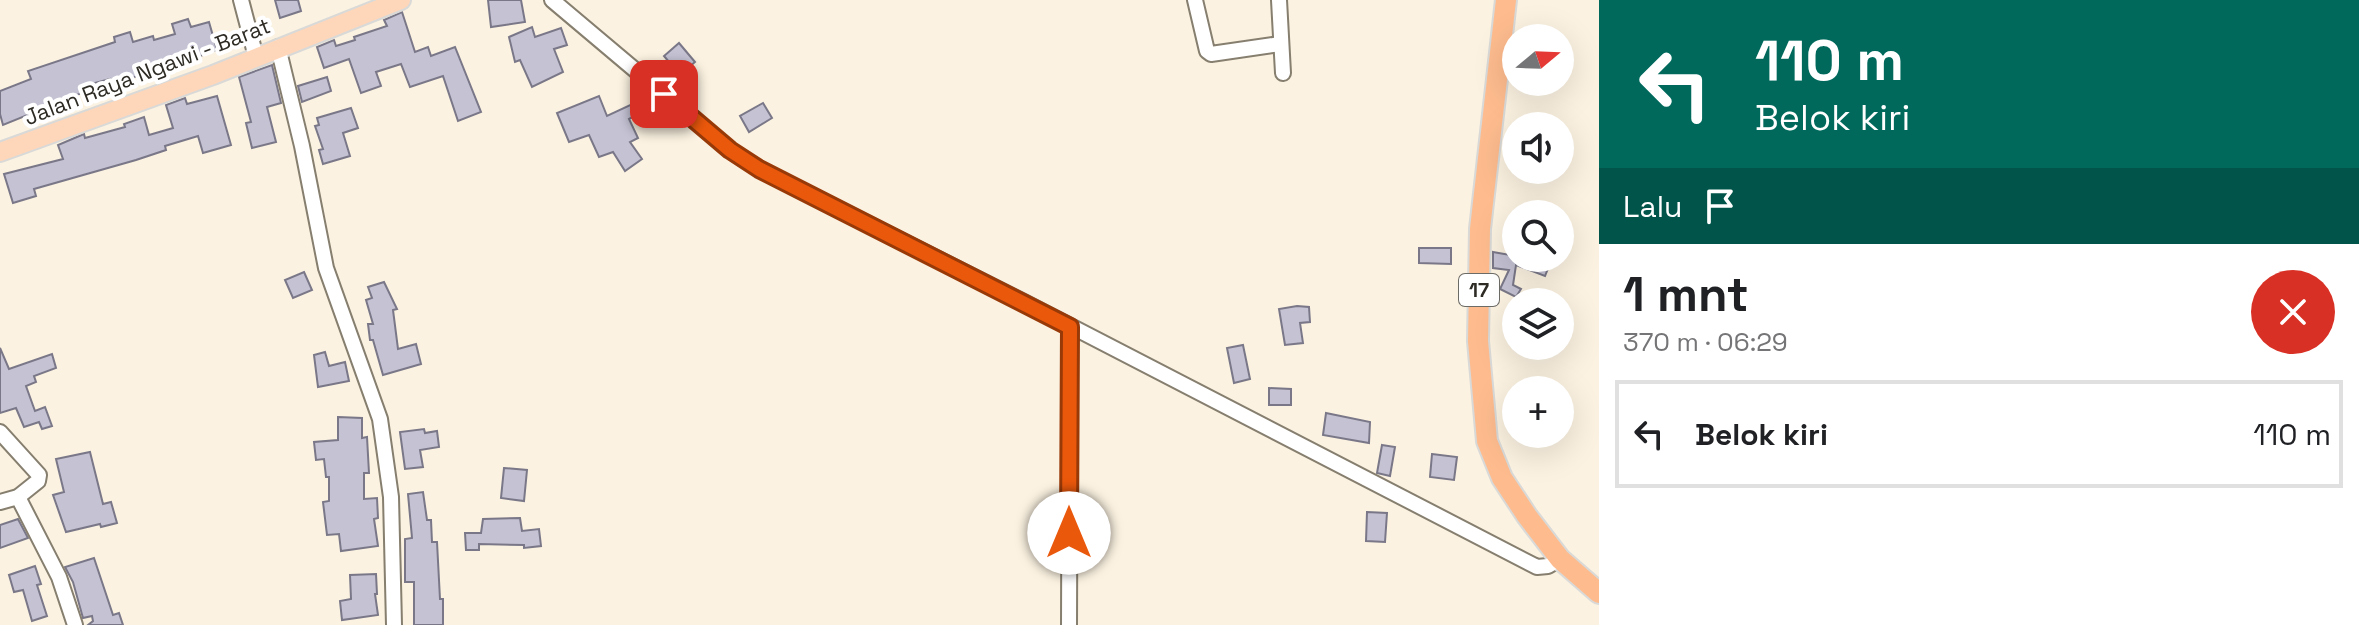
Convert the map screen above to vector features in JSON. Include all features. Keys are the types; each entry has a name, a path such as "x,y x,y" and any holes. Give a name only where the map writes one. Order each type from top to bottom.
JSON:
{"highway":[{"name":"17","path":"1506,0 1480,229 1478,341 1487,441 1502,478 1527,516 1560,559 1599,593"}],"main road":[{"name":"Jalan Raya Ngawi - Barat","path":"0,152 401,0"}],"street":[{"path":"241,0 256,57"},
{"path":"552,0 730,150 759,169 1537,567 1548,566 1560,559"},
{"path":"1195,0 1207,51 1211,54 1280,44"},
{"path":"1279,0 1283,73"},
{"path":"278,47 302,146 326,268 380,419 391,497 394,625"},
{"path":"1069,625 1070,327"},
{"path":"0,432 39,475 38,481 18,497 0,502"},
{"path":"18,497 59,577 75,625"}],"building":[{"path":"275,0 298,0 301,11 280,18"},
{"path":"488,0 521,0 525,22 491,27"},
{"path":"402,12 415,52 428,47 431,56 455,47 481,112 458,121 443,76 410,87 401,64 376,72 381,86 361,93 349,59 324,68 317,47 334,40 336,46 355,40 354,37 387,26 384,20"},
{"path":"188,19 191,27 209,22 217,50 141,72 142,75 123,80 124,83 111,86 110,79 80,87 82,93 3,125 0,91 31,79 28,71 115,42 114,37 130,32 133,42 175,34 172,24"},
{"path":"532,27 535,37 561,28 567,45 554,49 563,72 532,87 520,60 515,62 509,37"},
{"path":"679,43 695,62 680,75 664,56"},
{"path":"272,65 281,103 267,107 276,142 252,148 246,123 251,122 239,77"},
{"path":"327,77 331,91 302,102 298,86"},
{"path":"217,96 231,145 203,153 198,136 165,146 166,150 136,160 34,189 36,196 13,203 4,174 63,159 58,145 84,134 85,138 125,127 124,124 144,117 149,135 173,128 166,105 185,98 187,104"},
{"path":"599,96 607,116 641,100 646,110 629,119 638,138 630,142 642,159 625,171 613,152 599,157 589,135 569,142 557,113"},
{"path":"763,103 772,118 749,132 740,116"},
{"path":"351,108 358,128 343,133 350,156 323,164 319,150 323,149 315,126 319,125 317,118"},
{"path":"1419,248 1451,248 1451,264 1419,263"},
{"path":"1493,252 1502,254 1502,269 1493,268"},
{"path":"304,272 312,290 293,298 285,280"},
{"path":"1508,272 1515,272 1513,285 1519,288 1500,289"},
{"path":"384,282 397,309 393,310 398,349 416,344 421,364 383,375 373,340 370,340 368,324 373,324 366,300 372,298 368,287"},
{"path":"1309,307 1310,322 1300,323 1303,343 1285,345 1279,309"},
{"path":"1243,345 1250,379 1234,383 1227,348"},
{"path":"0,348 9,369 52,354 56,368 34,376 36,382 26,386 35,411 45,407 52,426 42,429 39,422 24,427 16,408 0,413"},
{"path":"325,352 329,366 345,362 349,381 318,387 314,355"},
{"path":"1269,388 1291,389 1291,405 1269,405"},
{"path":"1326,413 1370,422 1369,443 1323,435"},
{"path":"338,417 362,418 362,438 367,437 369,473 364,473 364,499 377,498 378,518 374,519 378,546 341,551 339,534 327,535 323,502 329,501 329,477 326,477 324,459 316,460 314,442 338,440"},
{"path":"424,429 425,433 437,431 439,447 420,450 423,467 405,469 400,432"},
{"path":"1382,445 1395,447 1390,476 1377,473"},
{"path":"90,452 103,504 111,502 117,523 66,532 53,495 64,492 56,459"},
{"path":"1432,454 1457,457 1454,480 1430,477"},
{"path":"504,468 527,470 524,501 501,498"},
{"path":"423,492 427,520 431,520 432,542 437,542 443,625 414,625 414,582 405,582 405,539 412,538 408,494"},
{"path":"1367,512 1387,513 1385,542 1366,541"},
{"path":"520,518 522,531 539,529 541,546 524,548 524,545 479,544 479,550 466,550 465,533 481,533 483,519"},
{"path":"18,519 28,538 0,548 0,525"},
{"path":"94,558 113,615 119,613 123,625 88,625 93,621 92,616 83,618 73,582 65,567"},
{"path":"35,566 41,584 37,585 47,616 32,621 23,590 14,592 9,575"},
{"path":"376,574 378,615 342,620 340,601 351,599 350,575"}],"route":[{"path":"664,94 730,150 759,169 1070,327 1069,533"}]}
